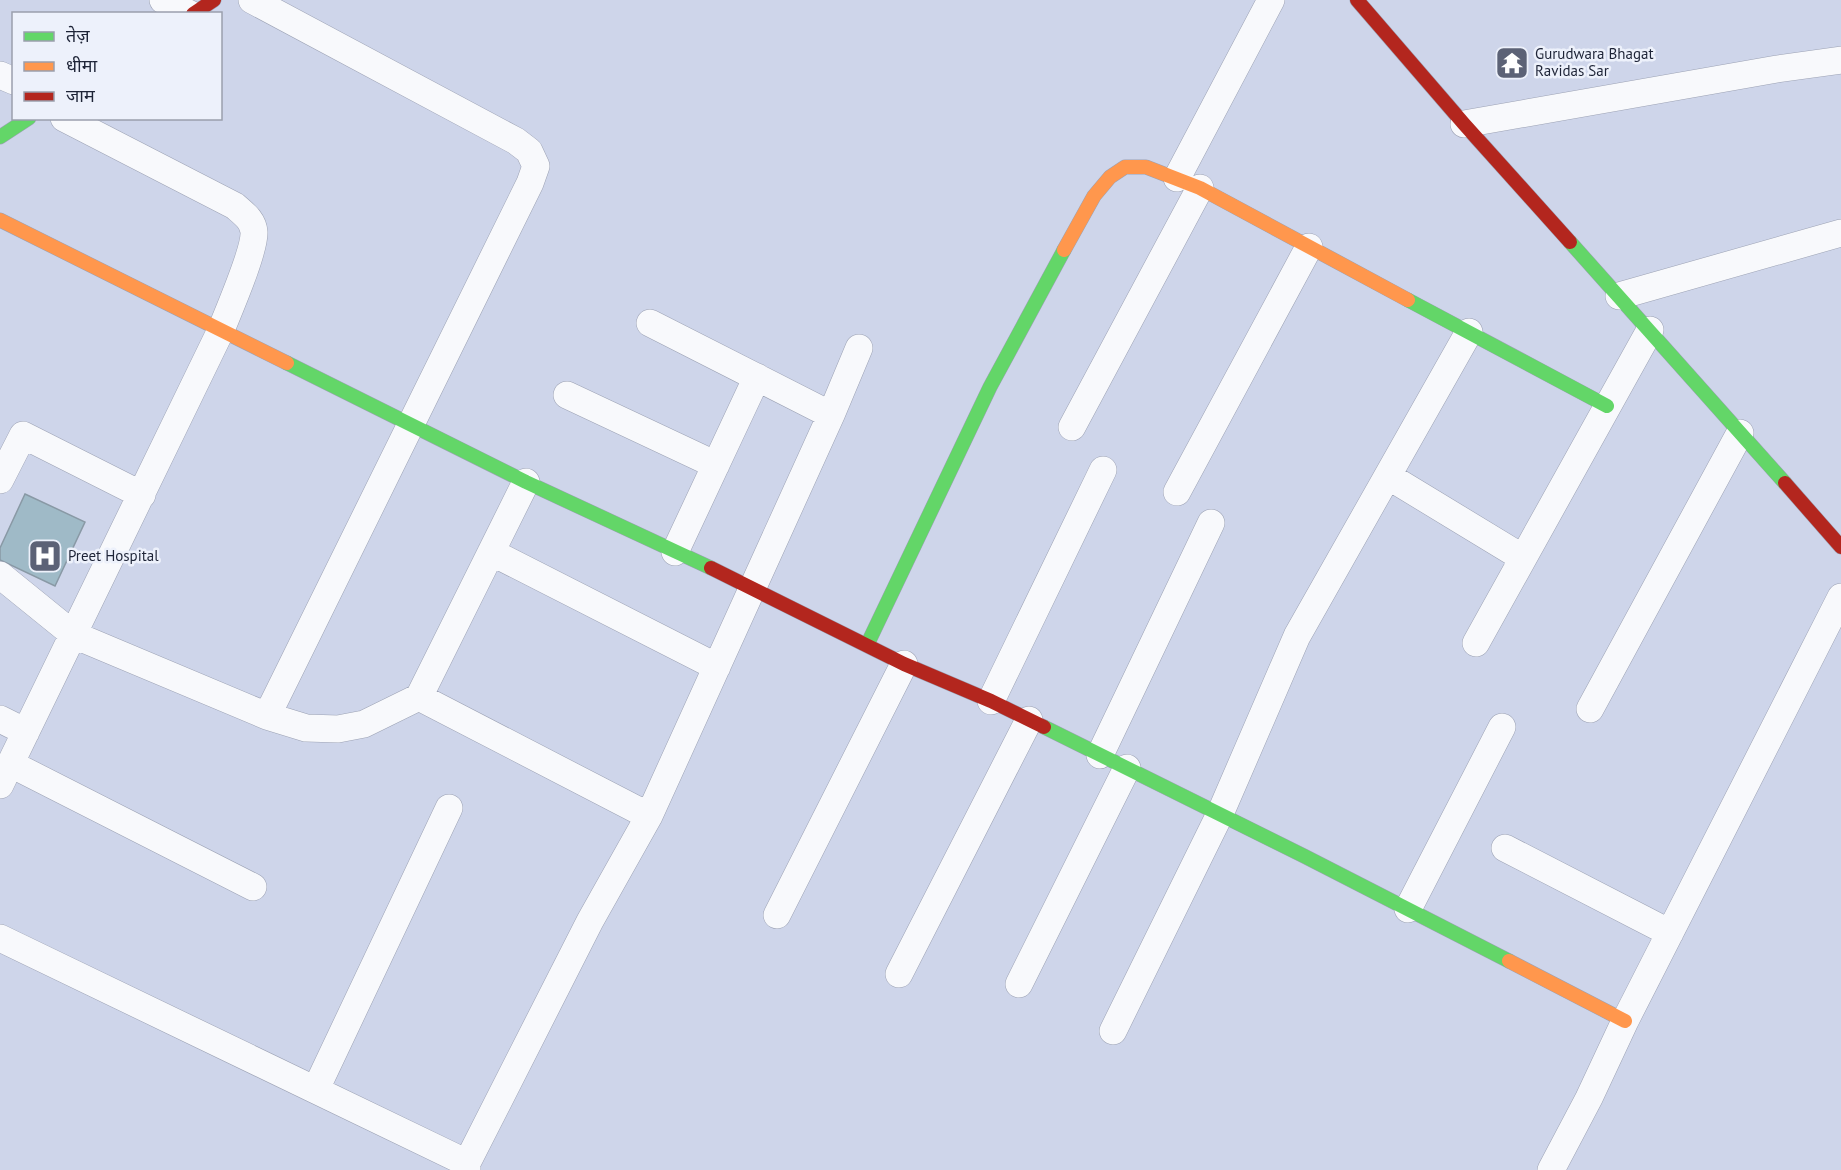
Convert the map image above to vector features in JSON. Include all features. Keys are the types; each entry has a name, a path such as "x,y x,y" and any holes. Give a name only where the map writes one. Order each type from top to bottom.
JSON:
{"street":[{"path":"163,0 188,12"},
{"path":"195,12 214,0"},
{"path":"252,0 516,141 529,151 536,166 530,183 267,716"},
{"path":"1072,428 1188,183 1271,0"},
{"path":"1357,0 1464,124 1620,296 1841,547"},
{"path":"1464,124 1777,69 1841,60"},
{"path":"0,137 26,120"},
{"path":"68,120 235,206 250,219 254,233 250,253 221,330 5,775 253,887"},
{"path":"867,645 990,387 1094,196 1117,170 1130,165 1152,168 1188,183 1607,406"},
{"path":"0,220 526,482 753,588 904,664 991,701 1127,768 1625,1021"},
{"path":"1620,296 1841,232"},
{"path":"1177,492 1309,247"},
{"path":"650,323 831,415"},
{"path":"1476,643 1650,330"},
{"path":"1113,1031 1220,814 1297,636 1469,332"},
{"path":"0,938 316,1089 467,1166 590,921 649,816 831,415 859,348"},
{"path":"675,552 757,377"},
{"path":"567,394 716,465"},
{"path":"1590,709 1740,433"},
{"path":"0,480 23,435 142,495"},
{"path":"991,701 1103,470"},
{"path":"1388,476 1523,558"},
{"path":"0,575 74,635 267,716 306,728 338,729 364,724 419,697 526,482"},
{"path":"1100,755 1211,523"},
{"path":"491,552 717,667"},
{"path":"1551,1170 1841,597"},
{"path":"777,915 904,664"},
{"path":"419,697 649,816"},
{"path":"0,719 26,732"},
{"path":"899,974 1029,720"},
{"path":"1408,909 1502,727"},
{"path":"1019,984 1127,768"},
{"path":"316,1089 449,808"},
{"path":"1505,848 1670,933"}],"building":[{"path":"25,494 85,522 55,586 0,560 0,548"}],"traffic: fast":[{"path":"0,137 26,120"},
{"path":"1570,242 1785,483"},
{"path":"867,645 990,387 1064,250"},
{"path":"1408,300 1607,406"},
{"path":"287,363 526,482 711,568"},
{"path":"1044,727 1509,961"}],"traffic: slow":[{"path":"1064,250 1094,196 1110,177 1125,167 1146,167 1200,188 1408,300"},
{"path":"0,220 287,363"},
{"path":"1509,961 1625,1021"}],"traffic: jam":[{"path":"196,12 214,0"},
{"path":"1357,0 1570,242"},
{"path":"1785,483 1841,547"},
{"path":"711,568 904,664 991,701 1044,727"}],"place":[{"name":"Gurudwara Bhagat Ravidas Sar","path":"1512,63"},
{"name":"Preet Hospital","path":"45,556"}]}
